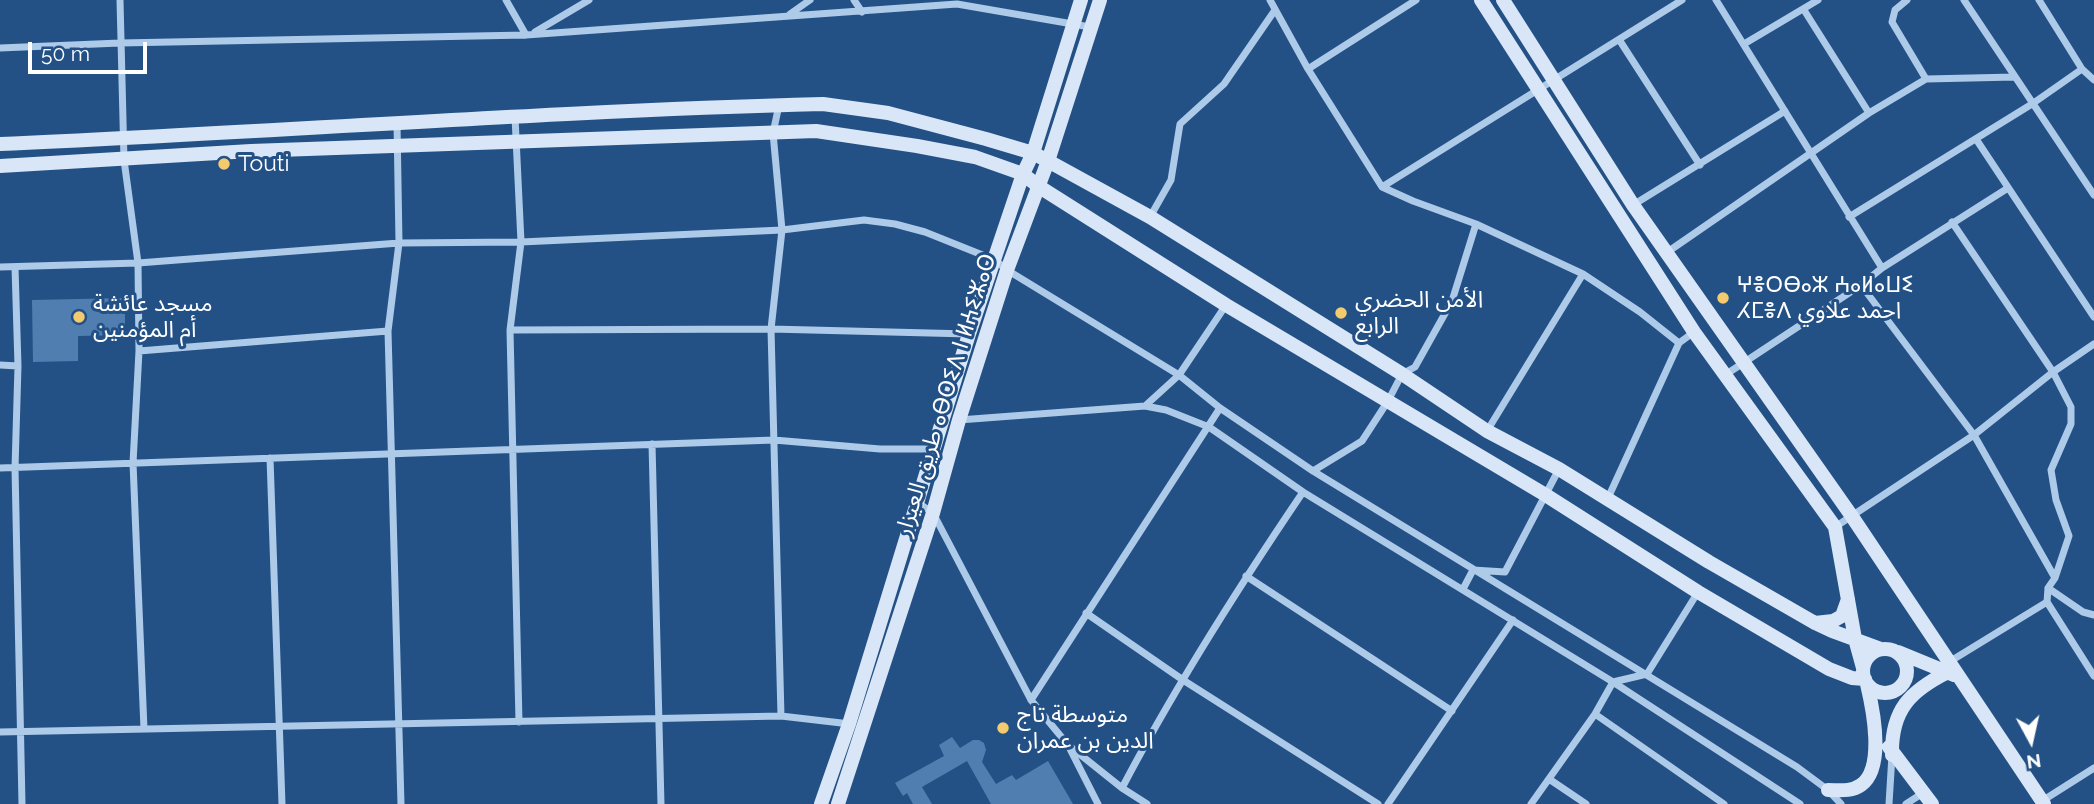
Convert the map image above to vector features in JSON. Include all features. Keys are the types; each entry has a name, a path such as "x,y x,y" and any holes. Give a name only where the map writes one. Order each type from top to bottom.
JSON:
{"main road":[{"name":"طريق العيزار ⴰⴱⵔⵉⴷ ⵏ ⵍⵄⵉⵣⴰⵔ","path":"821,804 849,724 969,334 1023,174 1033,153 1081,0"},
{"name":"طريق العيزار ⴰⴱⵔⵉⴷ ⵏ ⵍⵄⵉⵣⴰⵔ","path":"838,804 933,513 959,420 1007,270 1048,161 1100,0"},
{"path":"1481,0 1694,332 1835,527 1855,639 1874,718 1874,758 1870,776 1854,789 1828,790"},
{"path":"1503,0 1633,205 1851,515 1952,671 2043,802"},
{"path":"0,144 397,122 779,105 823,104 888,113 1033,153 1150,217 1402,374 1487,431 1559,469 1709,562 1815,623 1952,671"},
{"path":"0,166 250,151 816,131 975,157 1023,174 1226,305 1544,494 1698,592 1829,669 1840,674 1865,677"},
{"path":"1815,623 1833,621 1842,616 1848,595"},
{"path":"1888,650 1900,655 1907,667 1907,673 1902,685 1884,693 1872,689 1865,677 1869,655 1888,650"},
{"path":"1892,755 1894,727 1905,703 1923,685 1952,671"},
{"path":"1874,718 1892,755 1928,798"}],"street":[{"path":"120,0 124,160 138,264 139,351 133,463 144,729"},
{"path":"506,0 529,34"},
{"path":"529,34 589,0"},
{"path":"789,15 810,0"},
{"path":"853,0 862,12"},
{"path":"1270,0 1307,69 1382,187 1476,224 1583,274 1640,312 1679,343"},
{"path":"1307,69 1416,0"},
{"path":"1382,187 1682,0"},
{"path":"1716,0 1882,268"},
{"path":"1744,44 1818,0"},
{"path":"1907,0 1895,10 1892,22 1926,79"},
{"path":"1964,0 2094,195"},
{"path":"2039,0 2082,69 2094,80"},
{"path":"0,48 529,34 862,12 957,2 1090,26"},
{"path":"1150,217 1171,180 1180,124 1224,84 1275,9"},
{"path":"1804,10 1869,113"},
{"path":"1620,41 1700,165"},
{"path":"1849,217 2032,104 2082,69"},
{"path":"1666,253 1869,113 1926,79 2015,77"},
{"path":"779,105 773,133 782,230 771,329 781,716"},
{"path":"1633,205 1785,111"},
{"path":"515,117 521,242 510,330 519,722"},
{"path":"397,122 399,243 388,331 401,804"},
{"path":"1976,139 2094,317"},
{"path":"1724,375 1861,285 1882,268 2008,188"},
{"path":"0,267 138,264 399,243 521,242 782,230 864,220 925,232 995,260 1007,270 1179,375 1220,408 1313,471 1797,767 1828,790 1841,804"},
{"path":"1952,222 2068,398 2072,414 2071,424 2051,470 2052,483 2069,536 2055,578 2048,588 2047,603 2094,676"},
{"path":"1313,471 1362,441 1402,374 1415,367 1452,301 1476,224"},
{"path":"15,267 18,366 15,468 22,804"},
{"path":"1487,431 1583,274"},
{"path":"1861,285 1974,435 2055,578"},
{"path":"1145,406 1179,375 1226,305"},
{"path":"510,330 771,329 969,334"},
{"path":"139,351 388,331"},
{"path":"1608,498 1679,343 1694,332"},
{"path":"1835,527 1974,435 2053,372 2094,344"},
{"path":"0,365 18,366"},
{"path":"959,420 1145,406 1166,410 1209,427 1303,492 1613,682 1800,804"},
{"path":"1031,700 1220,408"},
{"path":"0,468 774,440 880,449 934,449"},
{"path":"652,444 661,804"},
{"path":"270,458 282,804"},
{"path":"1473,570 1505,572 1559,469"},
{"path":"1122,788 1246,576 1303,492"},
{"path":"918,503 933,513 1031,700 1068,745 1122,788 1147,804"},
{"path":"1463,589 1473,570"},
{"path":"1246,576 1452,711"},
{"path":"2048,588 2083,611 2094,615"},
{"path":"1531,804 1595,715 1613,682 1647,674 1698,592"},
{"path":"1952,671 2047,603"},
{"path":"1086,613 1183,680 1378,804"},
{"path":"1388,804 1513,620"},
{"path":"1595,715 1724,804"},
{"path":"0,733 781,716 865,725"},
{"path":"1068,745 1098,804"},
{"path":"1889,804 1892,755"},
{"path":"2043,802 2094,768"},
{"path":"1549,779 1587,804"},
{"path":"1906,804 1928,798"}],"building":[{"name":"مسجد عائشة أم المؤمنين","path":"125,298 125,335 78,336 78,361 33,362 32,300"},
{"path":"952,737 960,748 973,740 984,743 986,750 982,762 996,784 1012,775 1016,780 1048,761 1073,804 991,804 967,761 922,787 932,804 913,804 907,793 903,796 895,783 944,756 939,745"}],"place":[{"name":"Touti","path":"224,164"},
{"name":"ⵖⴻⵔⴱⴰⵣ ⵄⴰⵍⴰⵡⵉ ⵃⵎⴻⴷ احمد علاوي","path":"1723,298"},
{"name":"الأمن الحضري الرابع","path":"1341,313"},
{"name":"مسجد عائشة أم المؤمنين","path":"79,317"},
{"name":"متوسطة تاج الدين بن عمران","path":"1003,728"}]}
